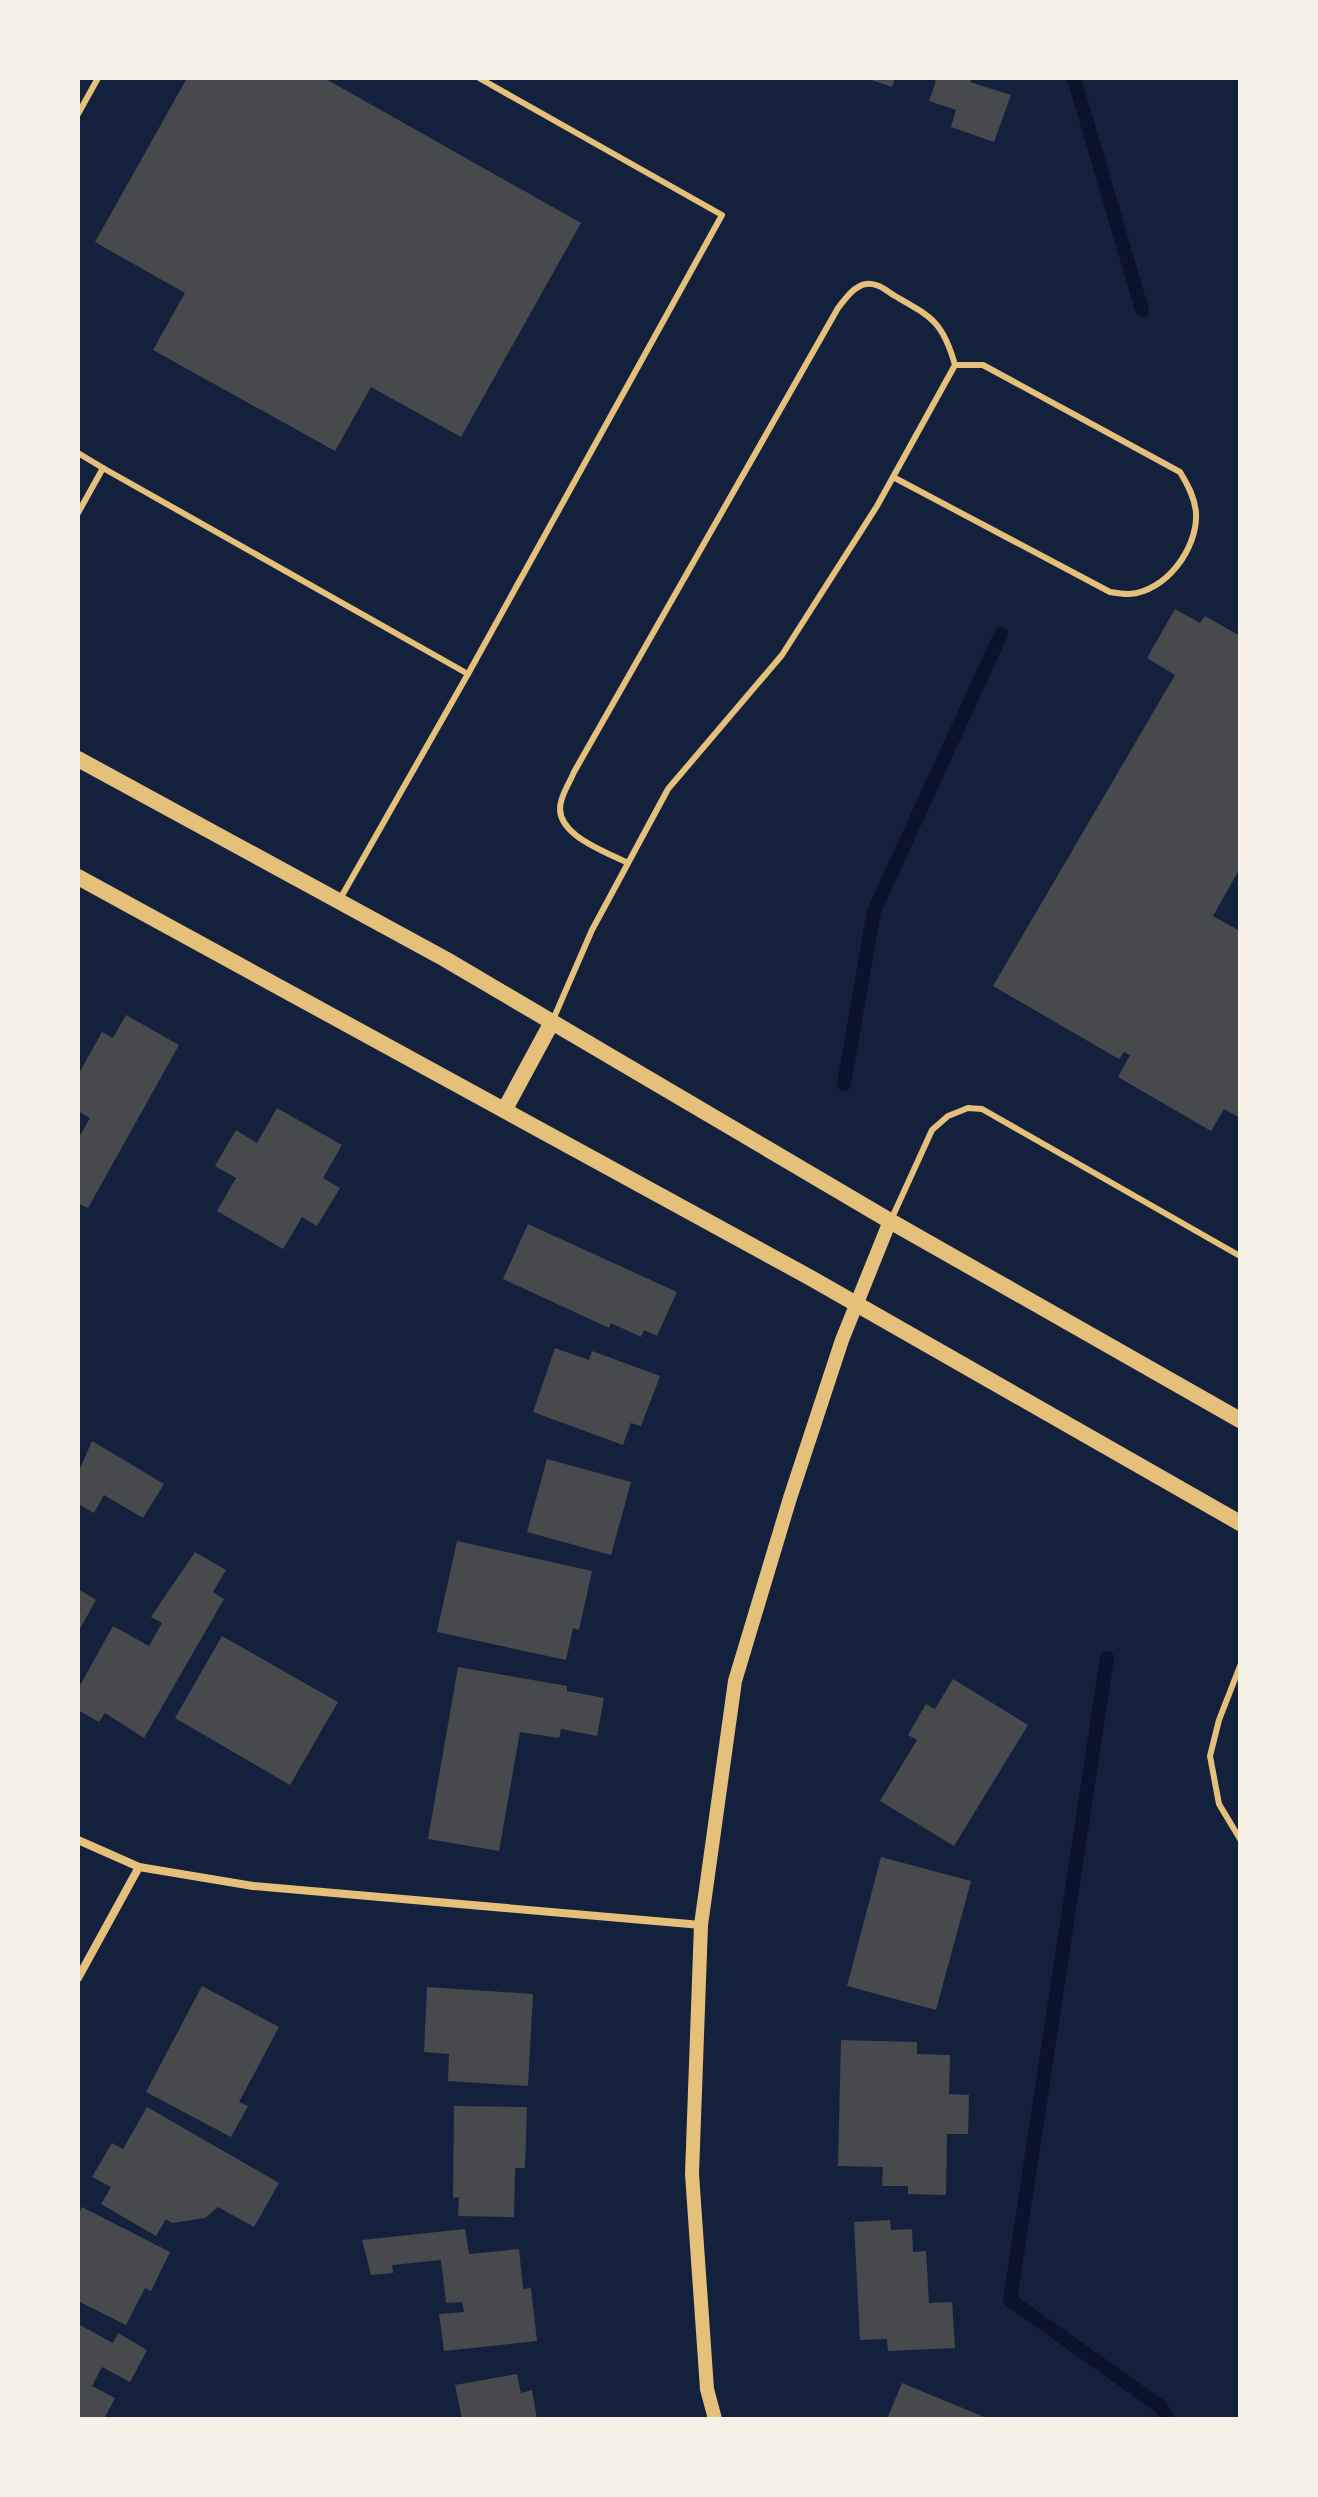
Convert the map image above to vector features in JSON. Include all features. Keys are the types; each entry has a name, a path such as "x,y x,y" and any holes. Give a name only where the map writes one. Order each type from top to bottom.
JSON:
{"main road":[{"path":"78,759 445,959 890,1221 1240,1420"},
{"path":"78,877 856,1303 1240,1523"},
{"path":"505,1109 552,1022"}],"street":[{"path":"715,2419 707,2389 692,2174 701,1925 735,1681 790,1498 856,1303 890,1221"},
{"path":"78,1840 139,1867 253,1886 701,1925"},
{"path":"78,1978 139,1867"}],"lane":[{"path":"78,114 98,78"},
{"path":"339,900 722,215 479,78"},
{"path":"552,1022 592,930 668,789 782,655 893,477 955,365 949,341 929,315 874,284 863,284 851,292 838,308 574,772 560,803 560,813 569,830 578,838 628,863"},
{"path":"893,477 1110,592 1131,594 1152,587 1170,575 1184,555 1194,535 1196,512 1191,491 1180,472 983,365 955,365"},
{"path":"78,453 468,674"},
{"path":"78,513 103,468"},
{"path":"890,1221 932,1130 948,1116 968,1108 982,1109 1240,1256"},
{"path":"1240,1666 1219,1720 1210,1756 1219,1804 1240,1839"}],"building":[{"path":"187,78 324,78 581,223 461,437 371,387 335,451 153,350 185,293 95,242"},
{"path":"866,78 895,78 892,87"},
{"path":"930,78 972,78 970,82 1011,95 994,142 951,127 956,110 929,101 936,81"},
{"path":"1175,609 1200,623 1205,616 1240,636 1240,868 1213,916 1240,931 1240,1118 1224,1109 1211,1131 1118,1077 1130,1055 1124,1052 1119,1059 993,986 1175,675 1147,658"},
{"path":"126,1015 179,1045 88,1208 78,1203 78,1139 90,1118 78,1111 78,1075 102,1032 113,1038"},
{"path":"277,1108 342,1145 323,1178 340,1188 317,1226 302,1217 283,1249 217,1211 236,1178 215,1166 236,1130 257,1143"},
{"path":"528,1224 677,1292 657,1336 644,1330 641,1337 611,1323 609,1328 503,1279"},
{"path":"555,1348 589,1360 592,1351 660,1376 641,1426 631,1423 623,1445 533,1412"},
{"path":"92,1441 164,1484 143,1518 104,1495 94,1513 78,1504 78,1473"},
{"path":"547,1459 631,1482 611,1555 527,1532"},
{"path":"457,1541 592,1571 579,1630 573,1628 566,1660 437,1632"},
{"path":"195,1552 226,1570 213,1592 224,1599 144,1738 105,1713 99,1722 78,1710 78,1689 113,1626 149,1646 162,1623 151,1617"},
{"path":"78,1589 96,1600 78,1632"},
{"path":"222,1636 338,1702 290,1785 175,1718"},
{"path":"458,1667 567,1686 567,1691 604,1698 597,1736 561,1729 559,1738 520,1732 499,1851 428,1839"},
{"path":"953,1679 1028,1725 954,1846 880,1801 917,1740 908,1735 926,1704 935,1709"},
{"path":"881,1857 971,1881 936,2010 847,1986"},
{"path":"202,1986 279,2027 239,2102 248,2106 231,2137 146,2092"},
{"path":"427,1987 533,1994 528,2086 448,2081 449,2054 424,2052"},
{"path":"841,2040 917,2042 917,2054 950,2055 949,2094 969,2095 968,2134 947,2134 946,2195 908,2194 908,2186 882,2186 883,2167 838,2166"},
{"path":"454,2106 527,2107 525,2168 515,2168 514,2217 458,2216 459,2197 453,2198"},
{"path":"147,2107 279,2183 254,2227 218,2207 205,2218 172,2223 166,2219 156,2236 101,2204 111,2187 92,2177 112,2143 123,2149"},
{"path":"82,2207 170,2252 151,2291 145,2288 126,2325 78,2301 78,2215"},
{"path":"890,2220 891,2230 912,2229 913,2252 926,2251 929,2303 952,2302 955,2348 888,2351 887,2339 860,2340 854,2222"},
{"path":"465,2229 469,2254 519,2249 523,2289 531,2288 537,2341 444,2351 439,2314 464,2312 462,2302 446,2303 441,2260 392,2265 393,2273 371,2275 362,2240"},
{"path":"78,2324 113,2343 118,2333 147,2350 130,2382 102,2367 92,2386 115,2398 104,2419 78,2419"},
{"path":"517,2374 521,2393 532,2390 537,2419 462,2419 455,2385"},
{"path":"902,2383 989,2419 887,2419"}],"waterway":[{"path":"1074,78 1142,310"},
{"path":"844,1084 874,911 1001,634"},
{"path":"1107,1658 1010,2300 1161,2407 1167,2419"}]}
